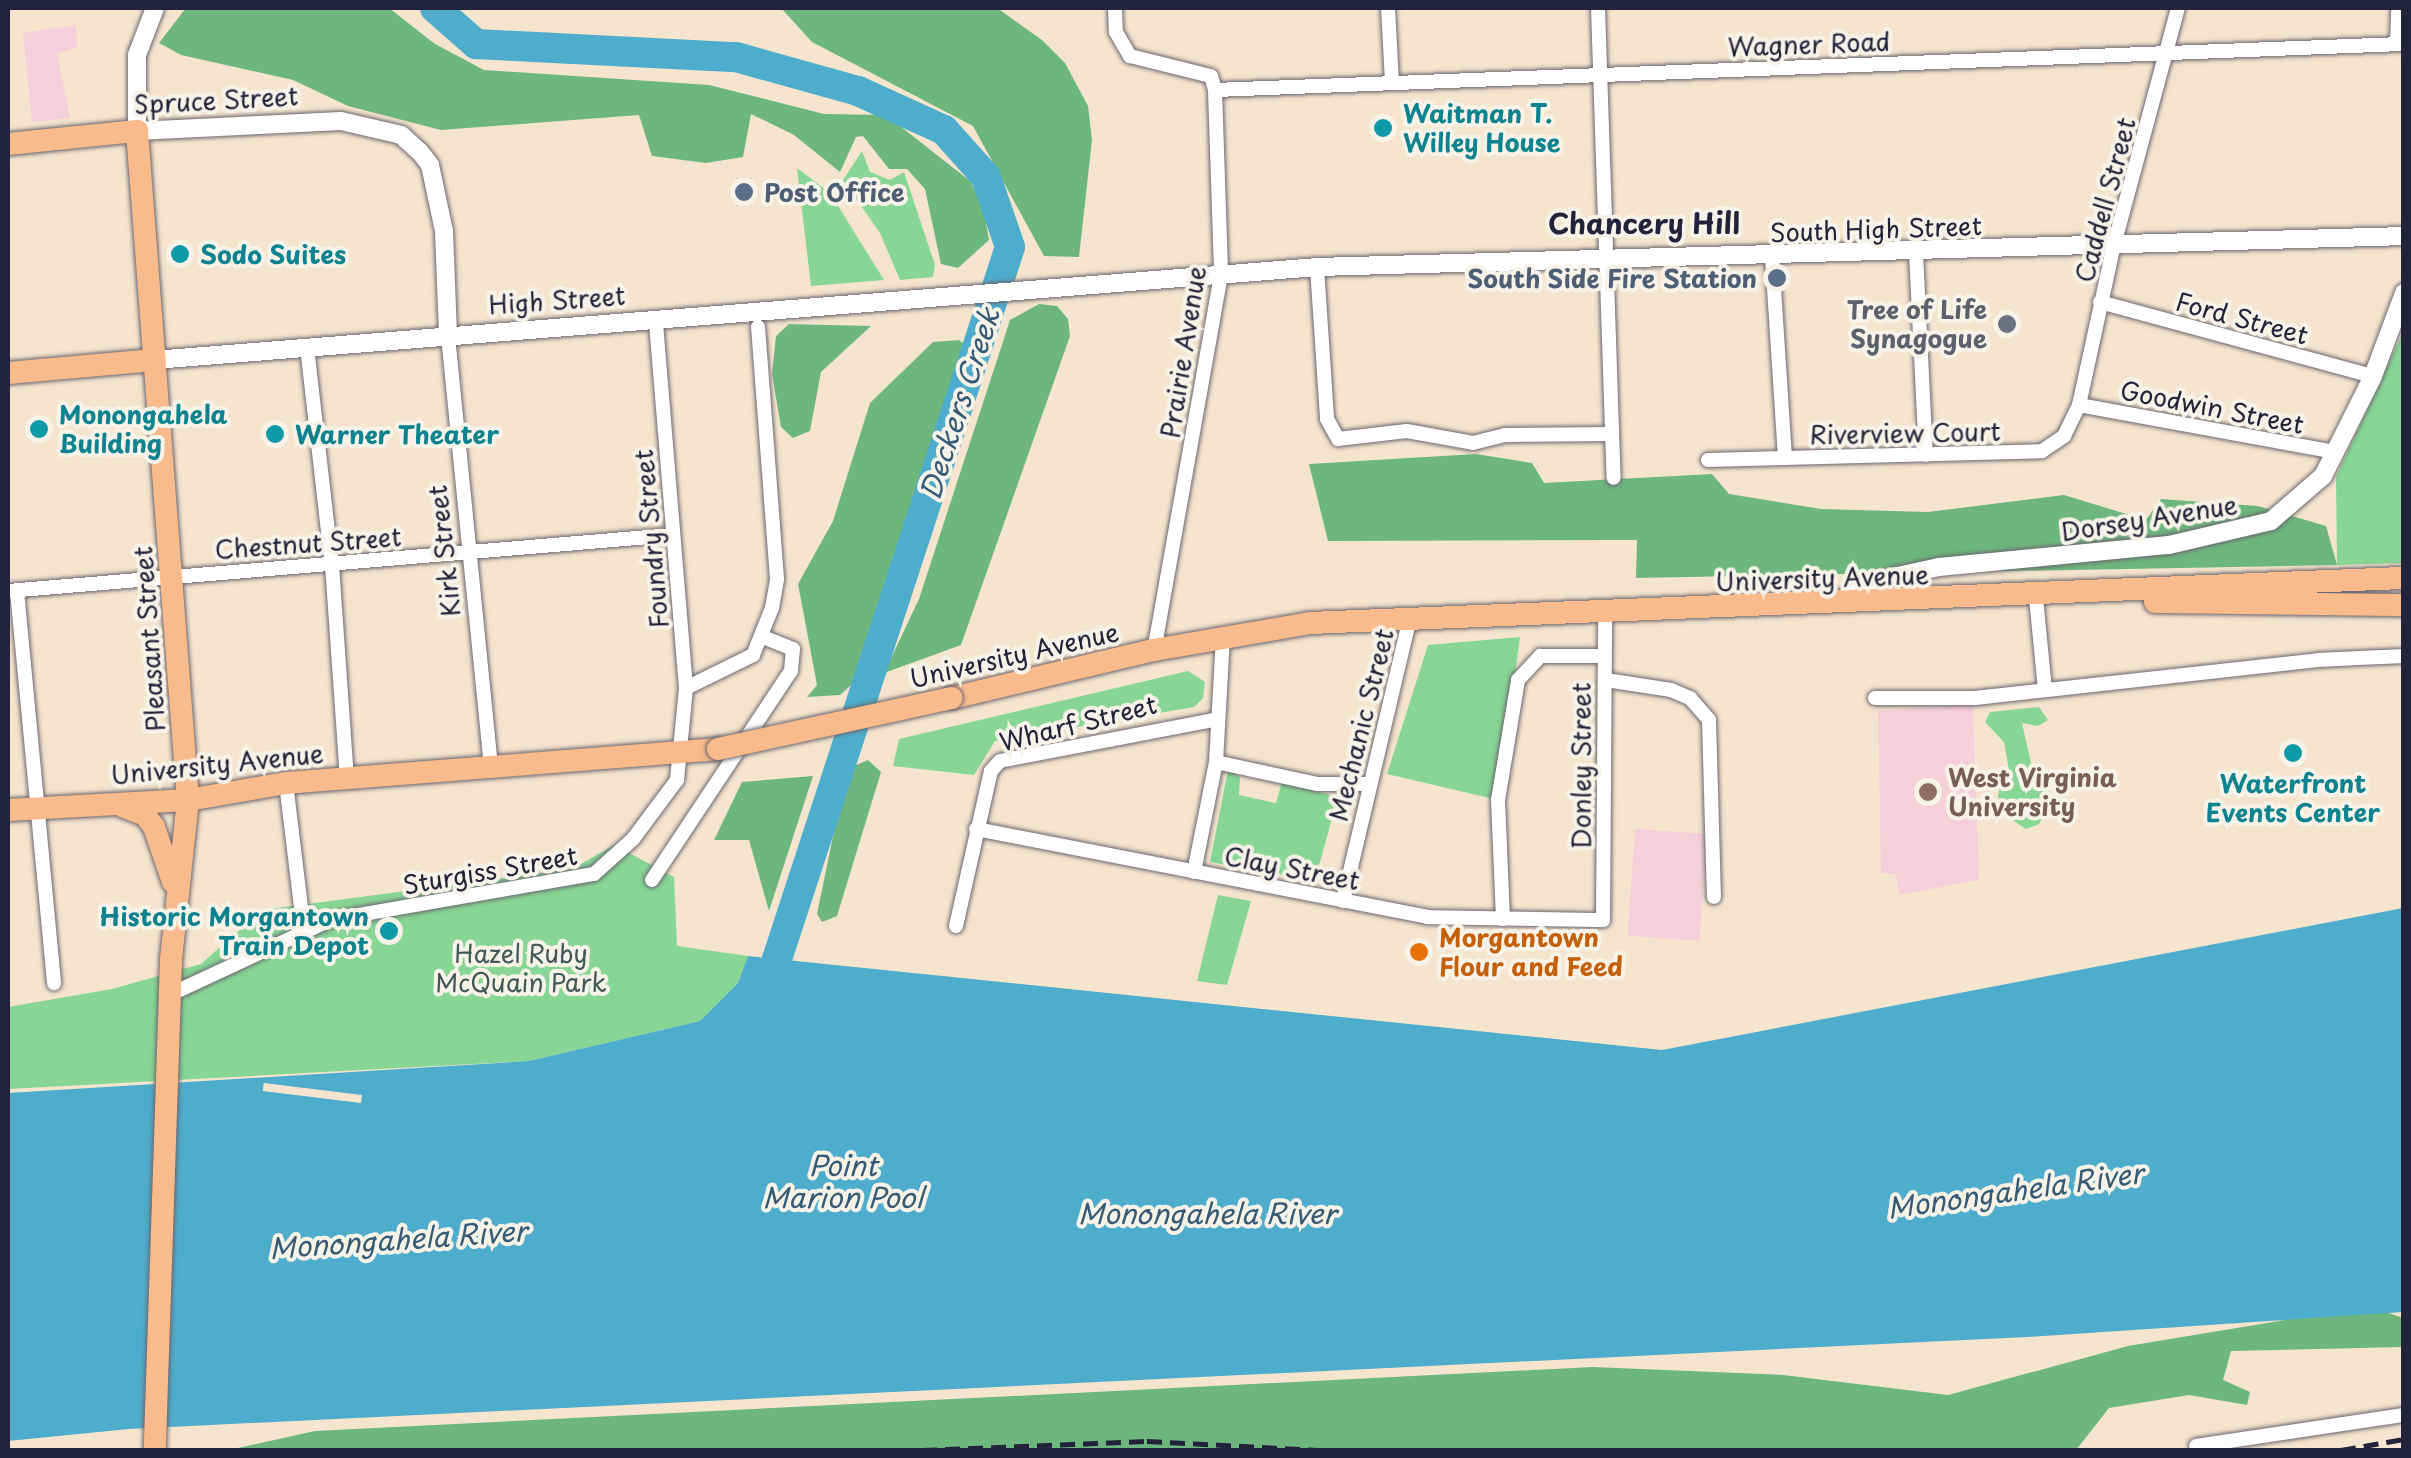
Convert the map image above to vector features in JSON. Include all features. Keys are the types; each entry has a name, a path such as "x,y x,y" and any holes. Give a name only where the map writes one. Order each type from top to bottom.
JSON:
{"main road":[{"name":"Spruce Street","path":"8,144 138,131"},
{"name":"Pleasant Street","path":"138,131 188,800 171,960 154,1450"},
{"name":"High Street","path":"8,372 154,360"},
{"name":"University Avenue","path":"8,810 188,800 286,783 680,754 952,698 1223,636 1410,618 2036,598 2404,578"},
{"name":"University Avenue","path":"2036,598 2404,604"},
{"path":"108,803 145,815 176,888"}],"street":[{"name":"Pleasant Street","path":"138,131 137,55 155,8"},
{"path":"1115,8 1116,32 1130,56 1210,76 1215,90"},
{"path":"1388,8 1392,82"},
{"path":"1598,8 1614,478"},
{"name":"Caddell Street","path":"2079,405 2114,245 2178,8"},
{"path":"2398,8 2400,44"},
{"name":"Wagner Road","path":"1215,90 2400,44"},
{"name":"Prairie Avenue","path":"1154,650 1221,275 1215,90"},
{"name":"Spruce Street","path":"138,131 342,121 401,135 420,152"},
{"name":"Kirk Street","path":"420,152 430,165 444,231 448,336 491,769"},
{"name":"South High Street","path":"1111,285 1318,266 1605,262 2404,236"},
{"path":"1916,253 1926,455"},
{"path":"1772,257 1785,458"},
{"path":"1318,266 1331,432 1338,439 1406,431 1473,443 1504,435 1612,434"},
{"name":"High Street","path":"154,360 1111,285"},
{"name":"Dorsey Avenue","path":"1831,604 1892,577 1940,568 2070,558 2227,534 2271,521 2323,476 2373,376 2404,292"},
{"name":"Ford Street","path":"2100,302 2373,376"},
{"name":"Foundry Street","path":"656,320 686,688 680,754"},
{"path":"686,688 737,668 764,637 777,580 758,328"},
{"path":"307,347 332,566 346,779"},
{"name":"Riverview Court","path":"1708,460 2042,451 2064,436 2079,405"},
{"name":"Goodwin Street","path":"2079,405 2336,452"},
{"name":"Chestnut Street","path":"12,591 672,535"},
{"path":"12,591 54,983"},
{"path":"2036,598 2045,690"},
{"name":"Donley Street","path":"1602,920 1604,612"},
{"name":"Mechanic Street","path":"1343,901 1410,618"},
{"path":"1194,872 1216,762 1223,636"},
{"path":"652,880 792,671 794,649 764,637"},
{"path":"1503,919 1498,800 1518,680 1540,656 1601,656"},
{"path":"1875,698 1975,698 2404,656"},
{"path":"1606,680 1671,690 1690,698 1709,720 1714,897"},
{"name":"Wharf Street","path":"956,926 990,771 1000,761 1218,719"},
{"name":"Sturgiss Street","path":"180,990 330,920 594,874 634,839 678,780 680,754"},
{"path":"1216,762 1317,784 1368,784"},
{"path":"286,783 304,931"},
{"name":"Clay Street","path":"976,829 1427,917 1602,920"},
{"path":"2196,1446 2404,1416"}],"shaded area":[{"path":"76,25 77,47 57,54 70,118 32,122 23,33"},
{"name":"West Virginia University","path":"1973,704 1979,880 1899,895 1896,874 1881,873 1878,711"},
{"path":"1635,829 1707,834 1699,941 1628,936"}],"green space":[{"path":"186,8 389,8 435,44 484,70 709,85 824,114 886,115 970,181 983,205 989,240 958,268 941,264 925,189 907,169 889,169 863,136 856,137 840,172 794,135 751,114 743,157 706,163 652,156 639,115 441,130 348,106 293,80 181,55 159,43"},
{"path":"781,8 997,8 1042,40 1065,63 1088,106 1092,140 1079,257 1044,256 973,126 812,42"},
{"path":"862,151 870,172 890,180 904,172 935,265 933,277 900,280 880,233 843,180"},
{"path":"797,168 830,193 884,280 811,286"},
{"path":"1039,304 1057,306 1068,319 1070,336 961,645 884,673 919,599 1010,320"},
{"path":"789,324 871,326 821,372 810,431 793,438 781,427 772,374 776,336"},
{"path":"2403,332 2403,563 2337,565 2336,477"},
{"path":"959,340 965,345 859,678 840,695 807,697 817,685 798,584 833,521 870,403 933,342"},
{"path":"1476,454 1532,463 1544,483 1712,474 1729,494 1821,509 1928,512 2064,495 2146,520 2161,499 2258,506 2326,526 2337,565 1636,578 1637,540 1328,541 1309,464"},
{"path":"1520,637 1498,800 1387,774 1428,645"},
{"path":"1188,671 1205,682 1203,698 1194,707 995,741 974,775 893,766 899,739"},
{"path":"2039,707 2048,720 2038,726 2022,723 2036,785 2048,783 2050,801 2039,824 2026,829 2005,815 1998,796 2000,786 2012,787 2004,742 1985,722 1990,712"},
{"path":"868,760 881,772 837,916 822,922 817,914 840,802 852,767"},
{"path":"1228,770 1240,777 1239,795 1276,803 1282,782 1338,797 1315,880 1210,862"},
{"path":"813,776 769,911 749,840 714,840 742,782"},
{"name":"Hazel Ruby McQuain Park","path":"614,845 674,877 677,946 748,956 738,983 700,1021 529,1061 8,1089 8,1007 112,989 201,964 262,910 572,869"},
{"path":"1218,895 1251,901 1227,985 1197,981"},
{"path":"2369,1306 2403,1318 2403,1347 2231,1351 2223,1380 2250,1392 2247,1405 2189,1395 2109,1408 2076,1450 229,1450 315,1431 1593,1367 1783,1375 1948,1395 2128,1346"}],"water":[{"name":"Point Marion Pool","path":"2403,908 2403,1312 2027,1337 129,1429 8,1441 8,1093 529,1061 700,1021 738,983 748,956 1662,1050"}],"pier":[{"path":"264,1083 362,1095 361,1103 263,1091"}],"waterway":[{"name":"Deckers Creek","path":"435,8 476,44 736,57 858,91 944,130 986,177 1010,247 777,959 777,999"}],"railway":[{"path":"2341,1450 2404,1439"},
{"path":"922,1450 1147,1441 1319,1450"}],"place":[{"name":"Waitman T. Willey House","path":"1383,128"},
{"name":"Post Office","path":"744,192"},
{"name":"Sodo Suites","path":"180,254"},
{"name":"South Side Fire Station","path":"1777,278"},
{"name":"Tree of Life Synagogue","path":"2007,324"},
{"name":"Monongahela Building","path":"39,429"},
{"name":"Warner Theater","path":"275,434"},
{"name":"Waterfront Events Center","path":"2293,753"},
{"name":"West Virginia University","path":"1928,792"},
{"name":"Historic Morgantown Train Depot","path":"389,931"},
{"name":"Morgantown Flour and Feed","path":"1419,952"}],"district":[{"name":"Chancery Hill","path":"1644,223"}],"water label":[{"name":"Monongahela River","path":"2015,1190"},
{"name":"Monongahela River","path":"1207,1213"},
{"name":"Monongahela River","path":"398,1239"}]}
